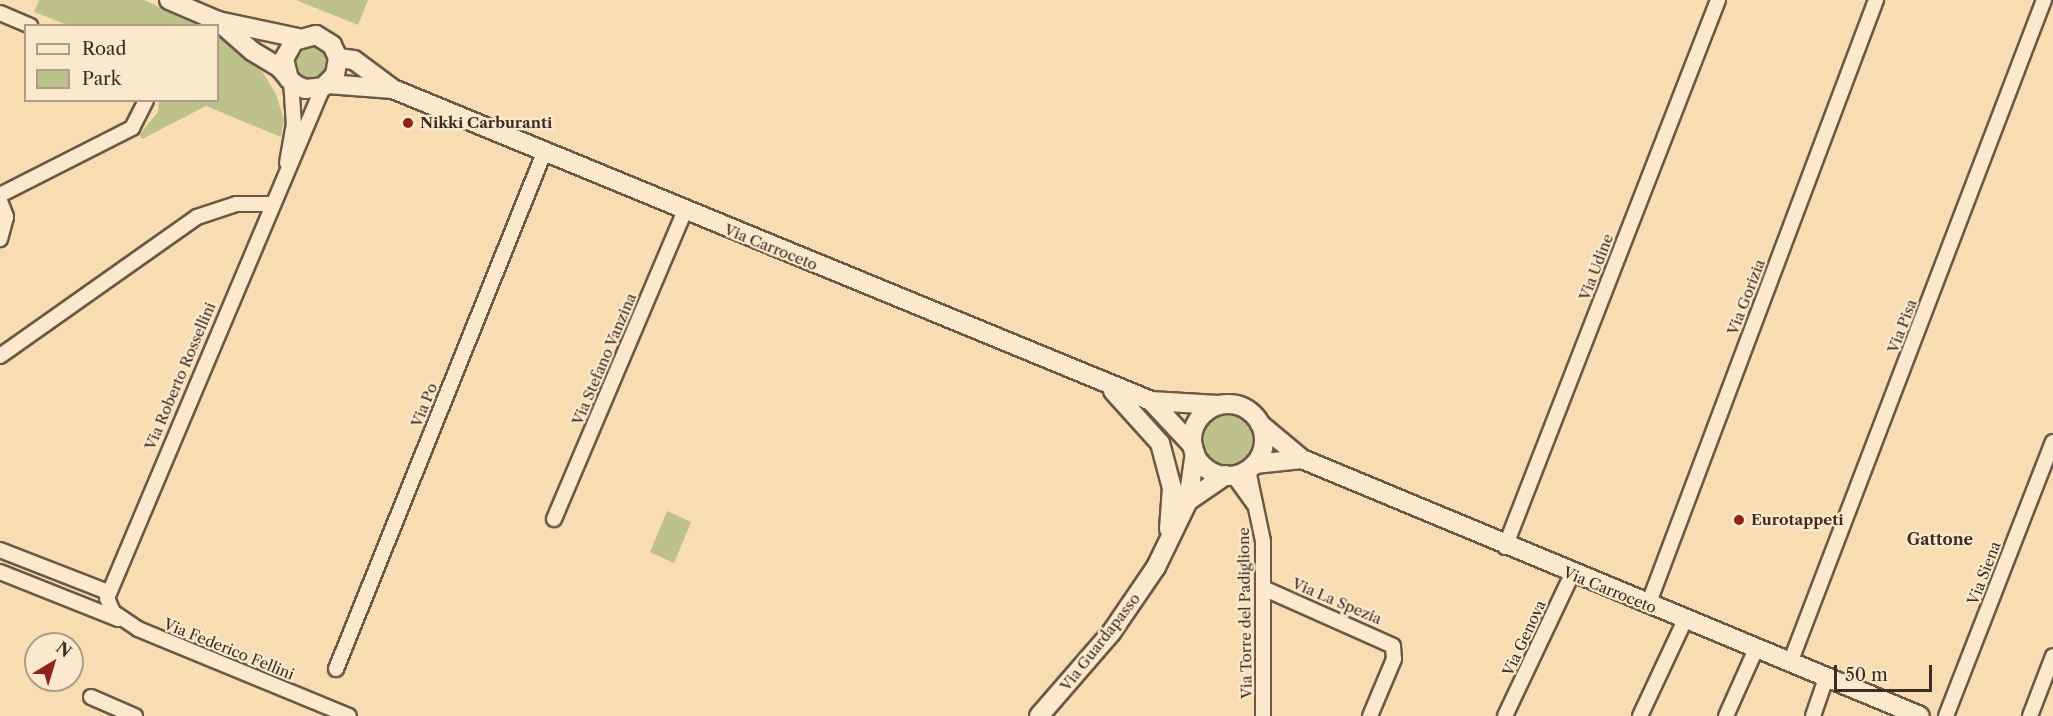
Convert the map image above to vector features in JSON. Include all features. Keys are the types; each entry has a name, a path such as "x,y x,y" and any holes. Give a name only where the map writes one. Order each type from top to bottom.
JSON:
{"street":[{"name":"Via Carroceto","path":"169,0 218,21 298,38 322,38 338,58 354,60 393,89 1151,401 1218,405"},
{"name":"Via Udine","path":"1505,547 1718,0"},
{"name":"Via Gorizia","path":"1648,605 1876,0"},
{"name":"Via Pisa","path":"1790,663 2044,0"},
{"path":"0,13 25,24"},
{"name":"Via Carroceto","path":"218,21 290,80 305,89 325,86 393,89"},
{"path":"290,80 285,54 298,38"},
{"path":"325,86 338,58"},
{"name":"Via Roberto Rossellini","path":"108,600 286,168 294,125 290,80"},
{"name":"Via Roberto Rossellini","path":"286,168 303,144 325,86"},
{"path":"0,195 132,128 145,102"},
{"name":"Via Po","path":"336,669 544,153"},
{"path":"0,201 6,217 0,239"},
{"path":"0,357 197,217 236,204 271,204"},
{"name":"Via Stefano Vanzina","path":"554,519 685,211"},
{"path":"1103,382 1153,431 1166,457 1173,506 1166,547"},
{"name":"Via Carroceto","path":"1151,401 1194,449"},
{"path":"1188,501 1240,471 1263,449 1260,424 1247,409 1218,405 1198,421 1194,449 1207,468 1240,471"},
{"name":"Via Carroceto","path":"1260,424 1302,459 1505,547 1920,716"},
{"name":"Via Siena","path":"1946,716 2053,442"},
{"name":"Via Guardapasso","path":"1039,716 1111,633 1166,547 1188,501 1194,449"},
{"name":"Via Carroceto","path":"1240,471 1302,459"},
{"name":"Via Torre del Padiglione","path":"1240,471 1258,511 1263,588 1263,716"},
{"path":"0,550 108,600"},
{"path":"0,566 108,600"},
{"path":"0,572 125,622"},
{"name":"Via Genova","path":"1505,716 1572,574"},
{"name":"Via La Spezia","path":"1263,588 1393,646 1394,659 1370,716"},
{"name":"Via Federico Fellini","path":"108,600 125,622 349,716"},
{"path":"1640,716 1685,620"},
{"path":"1726,716 1756,649"},
{"path":"2030,716 2053,656"},
{"path":"1813,716 1826,678"},
{"path":"91,697 135,716"}],"green space":[{"path":"39,0 144,0 196,24 65,24 34,12"},
{"path":"296,0 368,0 358,25"},
{"path":"219,37 260,68 276,94 284,120 281,137 206,106 142,139 139,135 158,112 159,102 219,102"},
{"path":"298,38 335,50 323,87 286,72"},
{"path":"1228,411 1239,413 1252,424 1257,440 1255,451 1244,464 1228,469 1217,467 1204,456 1199,440 1201,429 1212,416"},
{"path":"667,511 691,522 674,563 650,552"}],"place":[{"name":"Nikki Carburanti","path":"408,123"},
{"name":"Eurotappeti","path":"1739,520"}],"district":[{"name":"Gattone","path":"1940,539"}]}
